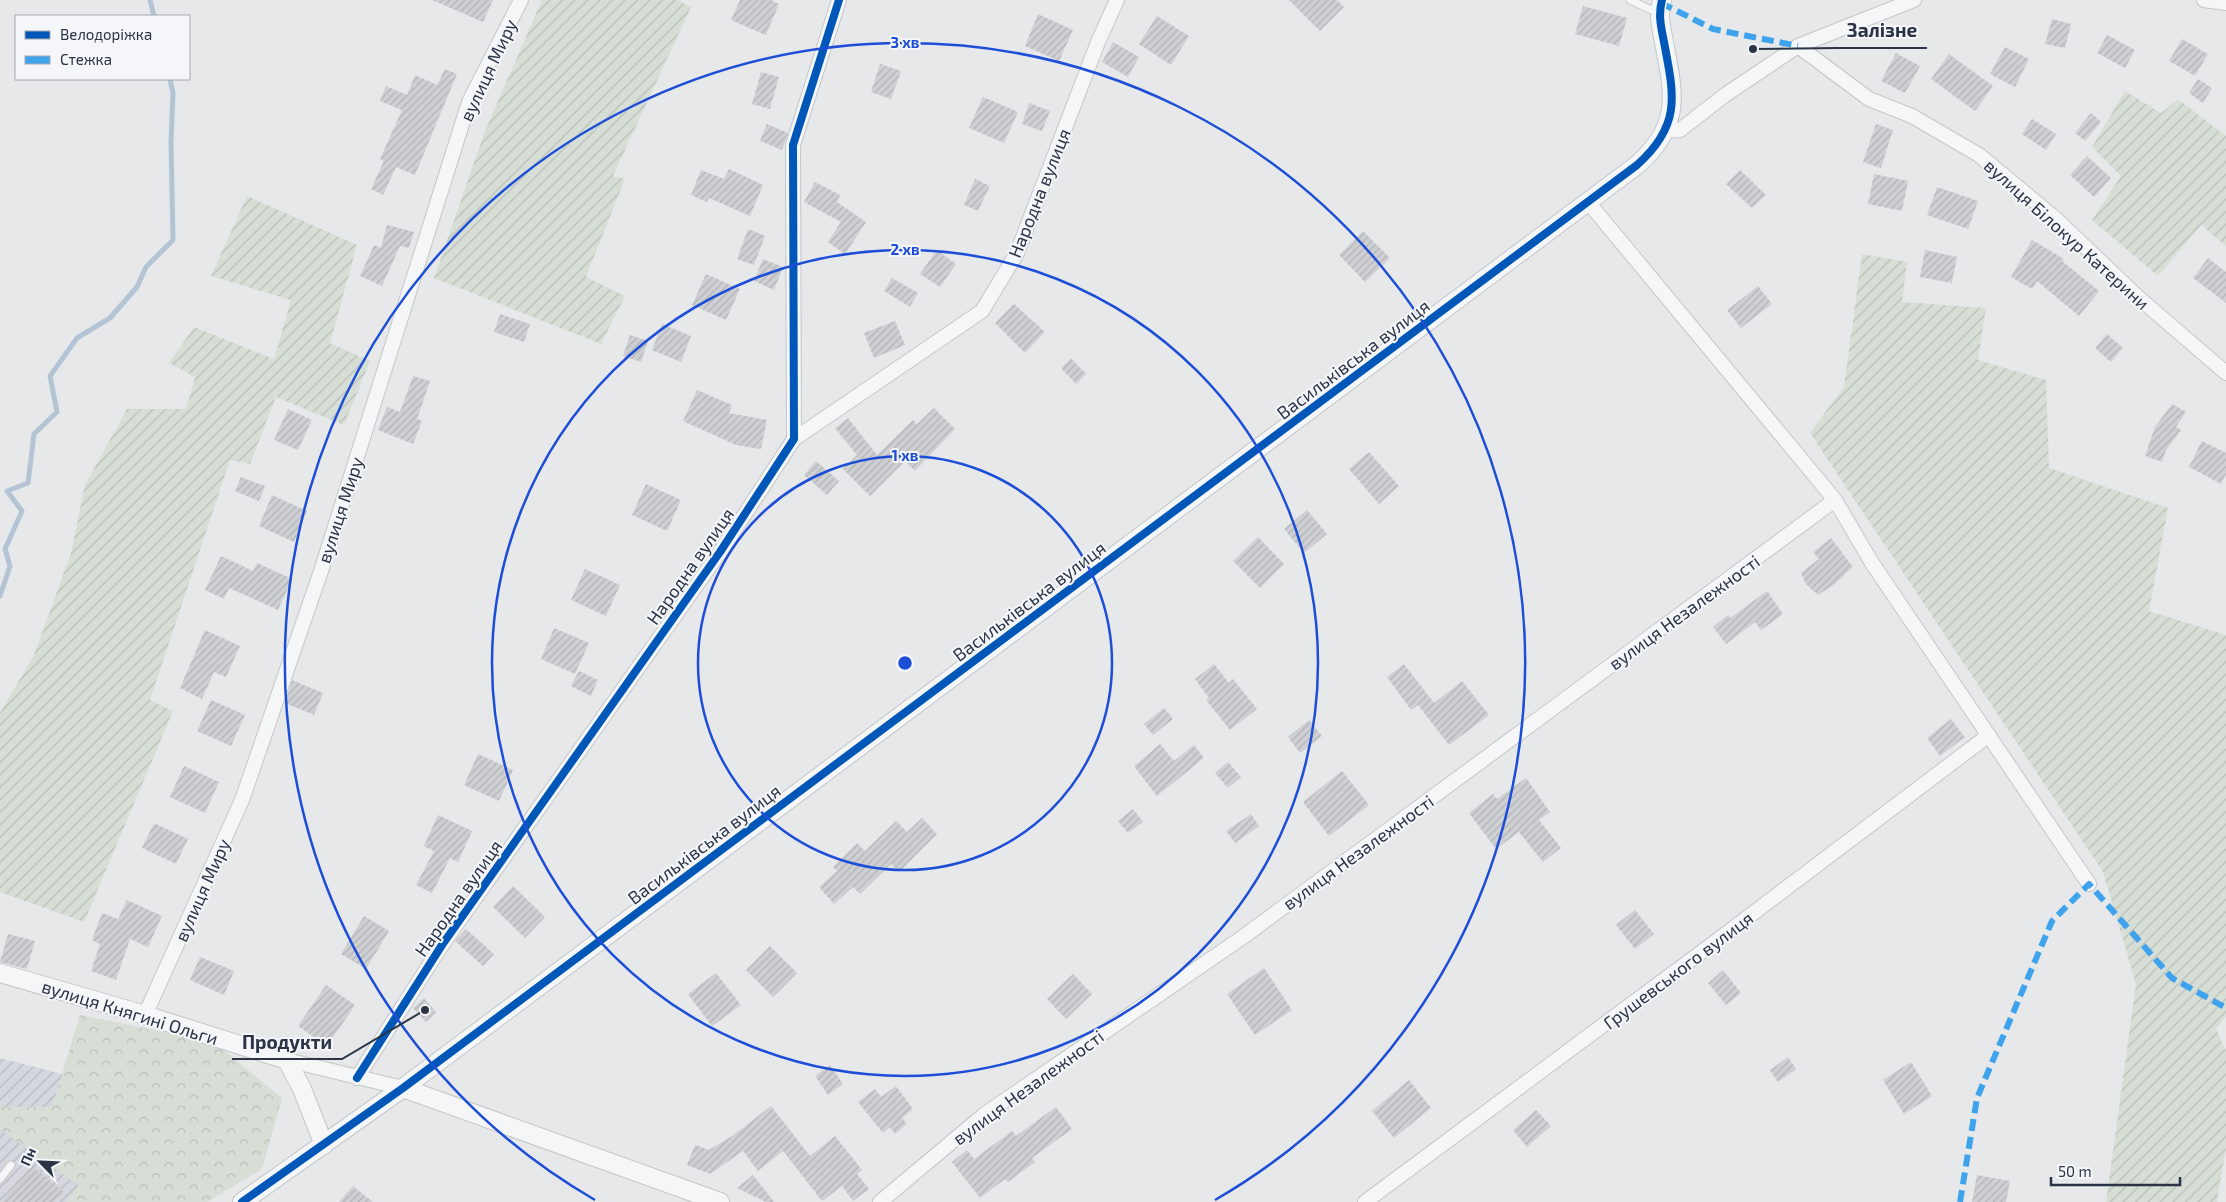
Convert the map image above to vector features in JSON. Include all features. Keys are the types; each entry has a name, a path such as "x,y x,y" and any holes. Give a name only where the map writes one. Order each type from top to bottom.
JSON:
{"street":[{"name":"вулиця Миру","path":"145,1015 242,800 321,571 469,102 521,0"},
{"path":"794,439 793,145 840,0"},
{"name":"Народна вулиця","path":"357,1078 442,945 720,552 794,439 982,311 1017,253 1116,0"},
{"path":"1660,7 1671,81 1672,102 1665,131 1680,130 1725,95 1798,46 1914,0"},
{"path":"2204,0 2226,3"},
{"name":"вулиця Білокур Катерини","path":"1798,46 1869,99 1912,116 1979,155 2056,219 2139,298 2226,373"},
{"name":"Васильківська вулиця","path":"242,1202 403,1088 1588,202 1654,149 1665,131"},
{"path":"1588,202 1835,500 1872,563 2089,884"},
{"name":"вулиця Незалежності","path":"880,1202 985,1114 1243,937 1835,500"},
{"name":"Грушевського вулиця","path":"1365,1202 1711,945 1989,735"},
{"name":"вулиця Княгині Ольги","path":"0,973 145,1015 287,1060"},
{"path":"287,1060 403,1088 720,1202"},
{"path":"287,1060 302,1089 324,1144"}],"lane":[{"path":"1630,0 1660,7"},
{"path":"0,1179 11,1165"}],"shaded area":[{"path":"0,1058 247,1122 173,1202 0,1202"}],"green space":[{"path":"542,0 678,0 691,7 613,176 625,179 586,277 625,296 601,344 434,278 485,131"},
{"path":"2125,91 2161,113 2178,99 2226,136 2226,246 2201,225 2158,276 2092,220 2121,176 2092,147"},
{"path":"247,196 357,245 330,343 370,361 344,425 276,397 250,464 230,460 150,700 173,711 84,922 0,892 0,713 34,655 71,553 85,485 127,409 186,409 195,377 169,363 194,327 274,359 291,300 211,276"},
{"path":"1862,254 1907,262 1902,302 1986,308 1978,360 2046,380 2049,468 2168,508 2149,611 2226,635 2226,1016 2216,1029 2226,1051 2226,1146 2217,1202 2106,1202 2136,984 2103,872 1810,433 1844,387"},
{"path":"80,1015 214,1042 282,1098 262,1169 207,1202 66,1202 79,1186 0,1129 0,1100 3,1107 52,1107"}],"building":[{"path":"432,0 493,0 483,22"},
{"path":"740,0 771,0 779,4 766,35 731,20"},
{"path":"1289,0 1337,0 1344,7 1320,31"},
{"path":"1583,6 1627,18 1619,46 1575,34"},
{"path":"1038,14 1073,30 1059,61 1025,46"},
{"path":"1157,16 1189,36 1171,65 1139,44"},
{"path":"2052,19 2071,24 2065,48 2045,44"},
{"path":"2107,35 2135,50 2125,68 2097,53"},
{"path":"2182,39 2208,54 2195,76 2169,61"},
{"path":"1113,42 1139,57 1128,77 1102,62"},
{"path":"2005,47 2029,59 2015,87 1990,74"},
{"path":"1896,53 1920,66 1905,93 1881,81"},
{"path":"1949,54 1993,86 1975,111 1931,79"},
{"path":"880,64 901,71 891,99 871,92"},
{"path":"445,69 457,74 415,175 396,167 383,195 371,189 384,161 380,159 402,110 380,101 386,86 407,95 415,75 437,85"},
{"path":"761,72 779,77 770,109 752,104"},
{"path":"2198,79 2212,88 2203,103 2189,93"},
{"path":"983,97 1018,112 1004,143 969,128"},
{"path":"1029,103 1050,111 1042,131 1022,124"},
{"path":"2091,113 2101,122 2085,141 2075,133"},
{"path":"2032,119 2056,134 2046,150 2022,134"},
{"path":"767,124 788,133 782,150 760,141"},
{"path":"1876,124 1893,130 1881,168 1863,162"},
{"path":"2087,156 2111,178 2094,197 2070,175"},
{"path":"729,169 763,185 750,216 709,198 707,202 691,195 701,170 724,179"},
{"path":"1740,170 1766,195 1752,208 1726,184"},
{"path":"1874,174 1908,181 1902,211 1868,204"},
{"path":"975,179 990,186 978,211 964,205"},
{"path":"815,182 840,195 837,202 866,222 845,254 828,242 841,222 804,202"},
{"path":"1937,187 1978,201 1968,229 1927,215"},
{"path":"387,225 414,232 409,248 400,246 382,286 360,276 374,245 381,248"},
{"path":"748,229 765,236 754,265 737,259"},
{"path":"1363,231 1390,258 1365,282 1339,255"},
{"path":"2032,240 2064,259 2062,261 2099,291 2079,316 2037,281 2032,289 2011,277"},
{"path":"937,250 956,264 940,287 920,274"},
{"path":"1925,250 1957,257 1952,283 1920,277"},
{"path":"2208,258 2226,272 2226,303 2193,278"},
{"path":"763,259 783,267 774,290 754,281"},
{"path":"706,274 740,289 726,320 692,305"},
{"path":"892,278 918,293 910,307 884,291"},
{"path":"1758,286 1772,304 1741,328 1727,310"},
{"path":"1014,304 1045,332 1025,353 995,323"},
{"path":"500,314 530,324 524,342 494,332"},
{"path":"895,321 905,345 874,358 864,333"},
{"path":"662,324 691,336 681,362 652,350"},
{"path":"2107,334 2123,348 2111,362 2095,348"},
{"path":"630,335 648,341 641,362 623,356"},
{"path":"1071,358 1086,374 1076,384 1061,368"},
{"path":"413,376 430,381 417,419 422,421 413,444 378,430 387,407 400,412"},
{"path":"697,390 732,405 729,413 767,420 761,449 736,445 683,421"},
{"path":"2172,404 2186,412 2176,427 2181,430 2166,450 2162,462 2145,456 2155,427"},
{"path":"934,408 955,429 915,471 905,461 870,496 843,469 857,455 835,428 848,418 877,455 913,420 917,424"},
{"path":"288,409 312,420 298,450 274,440"},
{"path":"2202,441 2226,453 2226,474 2221,484 2189,467"},
{"path":"1369,452 1399,486 1379,504 1349,469"},
{"path":"816,461 839,481 827,495 804,475"},
{"path":"241,477 265,486 259,501 235,491"},
{"path":"646,484 681,500 667,531 632,515"},
{"path":"272,495 307,511 294,542 259,526"},
{"path":"1307,510 1327,534 1304,553 1284,529"},
{"path":"1258,537 1284,564 1260,588 1233,561"},
{"path":"1831,538 1853,567 1835,584 1818,595 1806,584 1801,573 1819,559 1813,552"},
{"path":"221,556 253,571 257,563 292,579 278,610 229,588 224,599 205,590"},
{"path":"585,569 620,585 606,616 571,600"},
{"path":"1767,591 1783,614 1761,630 1755,622 1726,644 1713,627 1728,615 1730,618"},
{"path":"554,628 589,643 575,674 541,659"},
{"path":"205,630 240,646 226,677 214,672 202,699 180,688"},
{"path":"1214,664 1229,683 1233,679 1257,709 1230,730 1206,700 1209,698 1195,679"},
{"path":"1404,664 1434,703 1462,681 1489,715 1449,745 1418,705 1411,710 1387,677"},
{"path":"579,671 598,680 591,696 571,686"},
{"path":"292,680 323,693 314,715 285,703"},
{"path":"211,700 245,715 231,746 197,731"},
{"path":"1164,708 1173,719 1153,735 1144,724"},
{"path":"1951,719 1965,737 1940,756 1927,738"},
{"path":"1309,720 1322,736 1300,753 1288,737"},
{"path":"1160,744 1174,761 1194,745 1204,758 1157,796 1134,766"},
{"path":"478,754 513,770 499,801 464,785"},
{"path":"1228,762 1241,777 1228,788 1215,773"},
{"path":"184,766 219,782 205,813 170,797"},
{"path":"1342,771 1369,805 1329,836 1303,802"},
{"path":"1526,778 1550,812 1539,820 1561,848 1543,862 1519,832 1496,849 1469,813 1493,794 1497,799"},
{"path":"1133,809 1143,822 1128,833 1118,821"},
{"path":"1251,814 1259,826 1235,843 1226,831"},
{"path":"438,815 472,831 458,862 450,858 432,893 416,885 434,851 424,846"},
{"path":"922,818 937,834 899,872 891,864 860,894 853,887 834,904 819,887 837,871 833,867 857,843 865,851 896,821 907,832"},
{"path":"154,823 188,839 176,864 142,848"},
{"path":"513,886 545,917 525,938 493,907"},
{"path":"127,900 162,916 148,947 130,939 116,980 91,971 100,944 92,940 102,913 118,919"},
{"path":"1635,910 1654,934 1635,949 1616,925"},
{"path":"364,916 389,931 366,969 341,954"},
{"path":"466,929 494,954 483,966 455,941"},
{"path":"8,934 35,941 27,969 0,962"},
{"path":"770,946 797,973 773,997 746,970"},
{"path":"200,957 234,971 224,995 190,980"},
{"path":"1264,968 1292,1010 1255,1035 1227,994"},
{"path":"1723,970 1741,993 1726,1005 1708,983"},
{"path":"716,973 741,1005 712,1026 688,994"},
{"path":"1073,974 1092,994 1066,1019 1047,999"},
{"path":"326,985 355,1005 327,1046 298,1026"},
{"path":"424,998 436,1012 426,1022 413,1008"},
{"path":"1788,1057 1796,1069 1778,1082 1770,1070"},
{"path":"1911,1062 1932,1096 1904,1114 1883,1080"},
{"path":"830,1065 843,1084 828,1095 815,1076"},
{"path":"1409,1080 1431,1108 1394,1138 1372,1111"},
{"path":"896,1086 913,1109 902,1118 907,1124 895,1134 890,1127 883,1133 858,1102 875,1089 881,1097"},
{"path":"771,1106 810,1156 835,1136 862,1170 857,1174 869,1189 853,1201 842,1186 822,1201 783,1151 758,1171 743,1151 710,1174 687,1165 695,1145 709,1150 732,1136"},
{"path":"1056,1107 1072,1129 1032,1158 1035,1162 1008,1182 1005,1179 980,1198 952,1162 967,1150 974,1159 1012,1131 1016,1136"},
{"path":"1536,1110 1551,1126 1527,1147 1513,1130"},
{"path":"32,1166 64,1192 55,1202 2,1202"},
{"path":"753,1175 774,1202 766,1202 737,1188"},
{"path":"1977,1175 2010,1181 2006,1202 1972,1202"},
{"path":"353,1186 373,1202 339,1202"}],"waterway":[{"path":"150,0 154,15"},
{"path":"0,596 10,566 5,549 22,511 7,491 28,483 34,434 57,412 50,376 77,338 110,318 137,287 146,267 173,240 171,142 173,93 170,80"}],"marked path":[{"path":"1661,3 1713,29 1798,46"},
{"path":"1960,1202 1977,1098 2052,921 2089,884 2172,978 2226,1008"}],"cycle path":[{"path":"357,1078 442,945 720,552 794,439 793,145 839,0"},
{"path":"242,1202 403,1088 1637,165 1662,136 1671,108 1670,78 1660,21 1662,0"}],"place":[{"name":"Залізне","path":"1753,49"},
{"name":"Продукти","path":"425,1010"}]}
